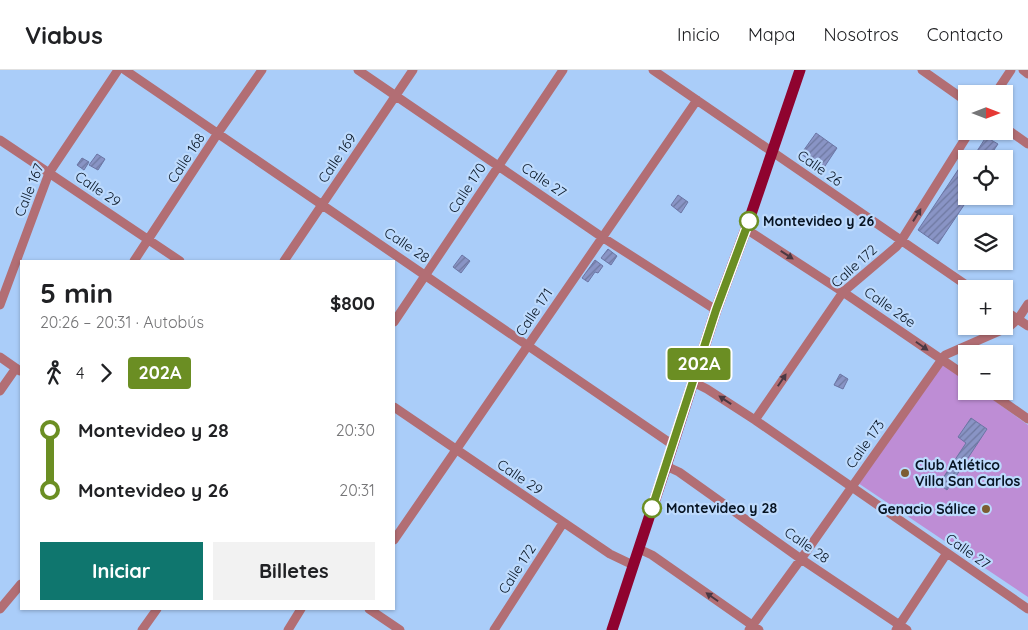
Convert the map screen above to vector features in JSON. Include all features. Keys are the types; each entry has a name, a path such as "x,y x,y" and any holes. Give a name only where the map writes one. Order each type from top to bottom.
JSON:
{"main road":[{"path":"612,630 716,310 773,152 800,70"}],"street":[{"name":"Calle 167","path":"0,305 49,173 118,70"},
{"name":"Calle 28","path":"124,70 426,274 673,445"},
{"name":"Calle 168","path":"135,260 262,70"},
{"name":"Calle 27","path":"358,70 602,237 716,310"},
{"name":"Calle 169","path":"285,260 413,70"},
{"name":"Calle 170","path":"395,320 563,70"},
{"name":"Calle 26","path":"653,70 959,280"},
{"path":"922,70 958,95"},
{"path":"1001,85 1011,70"},
{"path":"1023,70 1028,74"},
{"name":"Calle 171","path":"395,539 697,100"},
{"path":"1013,133 1028,144"},
{"name":"Calle 29","path":"0,140 178,260"},
{"name":"Calle 172","path":"755,420 843,292 901,241 964,140"},
{"name":"Calle 26e","path":"746,229 958,371"},
{"name":"Calle 173","path":"754,628 945,354 1009,327 1018,319 1028,304"},
{"path":"1013,316 1028,326"},
{"path":"0,357 19,370 0,391"},
{"name":"Calle 27","path":"693,382 755,420 1028,609"},
{"path":"1001,400 1028,419"},
{"name":"Calle 29","path":"395,408 615,557 633,565"},
{"name":"Calle 28","path":"666,466 679,472 901,628"},
{"name":"Calle 172","path":"494,630 563,522"},
{"path":"639,549 652,555 754,628"},
{"path":"901,628 946,552"},
{"path":"0,609 20,585"},
{"path":"142,630 156,610"},
{"path":"288,630 300,610"},
{"path":"370,610 400,630"}],"shaded area":[{"name":"Club Atlético Villa San Carlos","path":"942,363 958,375 958,400 993,400 1028,425 1028,597 858,483"}],"building":[{"path":"816,133 837,148 823,169 801,154"},
{"path":"984,140 991,140 998,144 994,150 978,150"},
{"path":"97,154 105,159 98,170 89,165"},
{"path":"82,158 89,162 84,170 77,165"},
{"path":"958,170 958,205 964,205 938,244 918,230"},
{"path":"678,195 688,202 681,213 671,205"},
{"path":"608,249 617,256 611,265 601,258"},
{"path":"462,255 470,261 461,273 453,267"},
{"path":"595,260 603,266 598,273 595,272 588,282 582,278"},
{"path":"840,374 848,379 843,389 834,385"},
{"path":"971,418 987,429 947,490 939,484 966,443 958,437"}],"bus line":[{"name":"202A","path":"652,508 716,310 749,221"}],"place":[{"name":"Montevideo y 26","path":"749,221"},
{"name":"Club Atlético Villa San Carlos","path":"905,473"},
{"name":"Montevideo y 28","path":"652,508"},
{"name":"Genacio Sálice","path":"986,509"}]}
